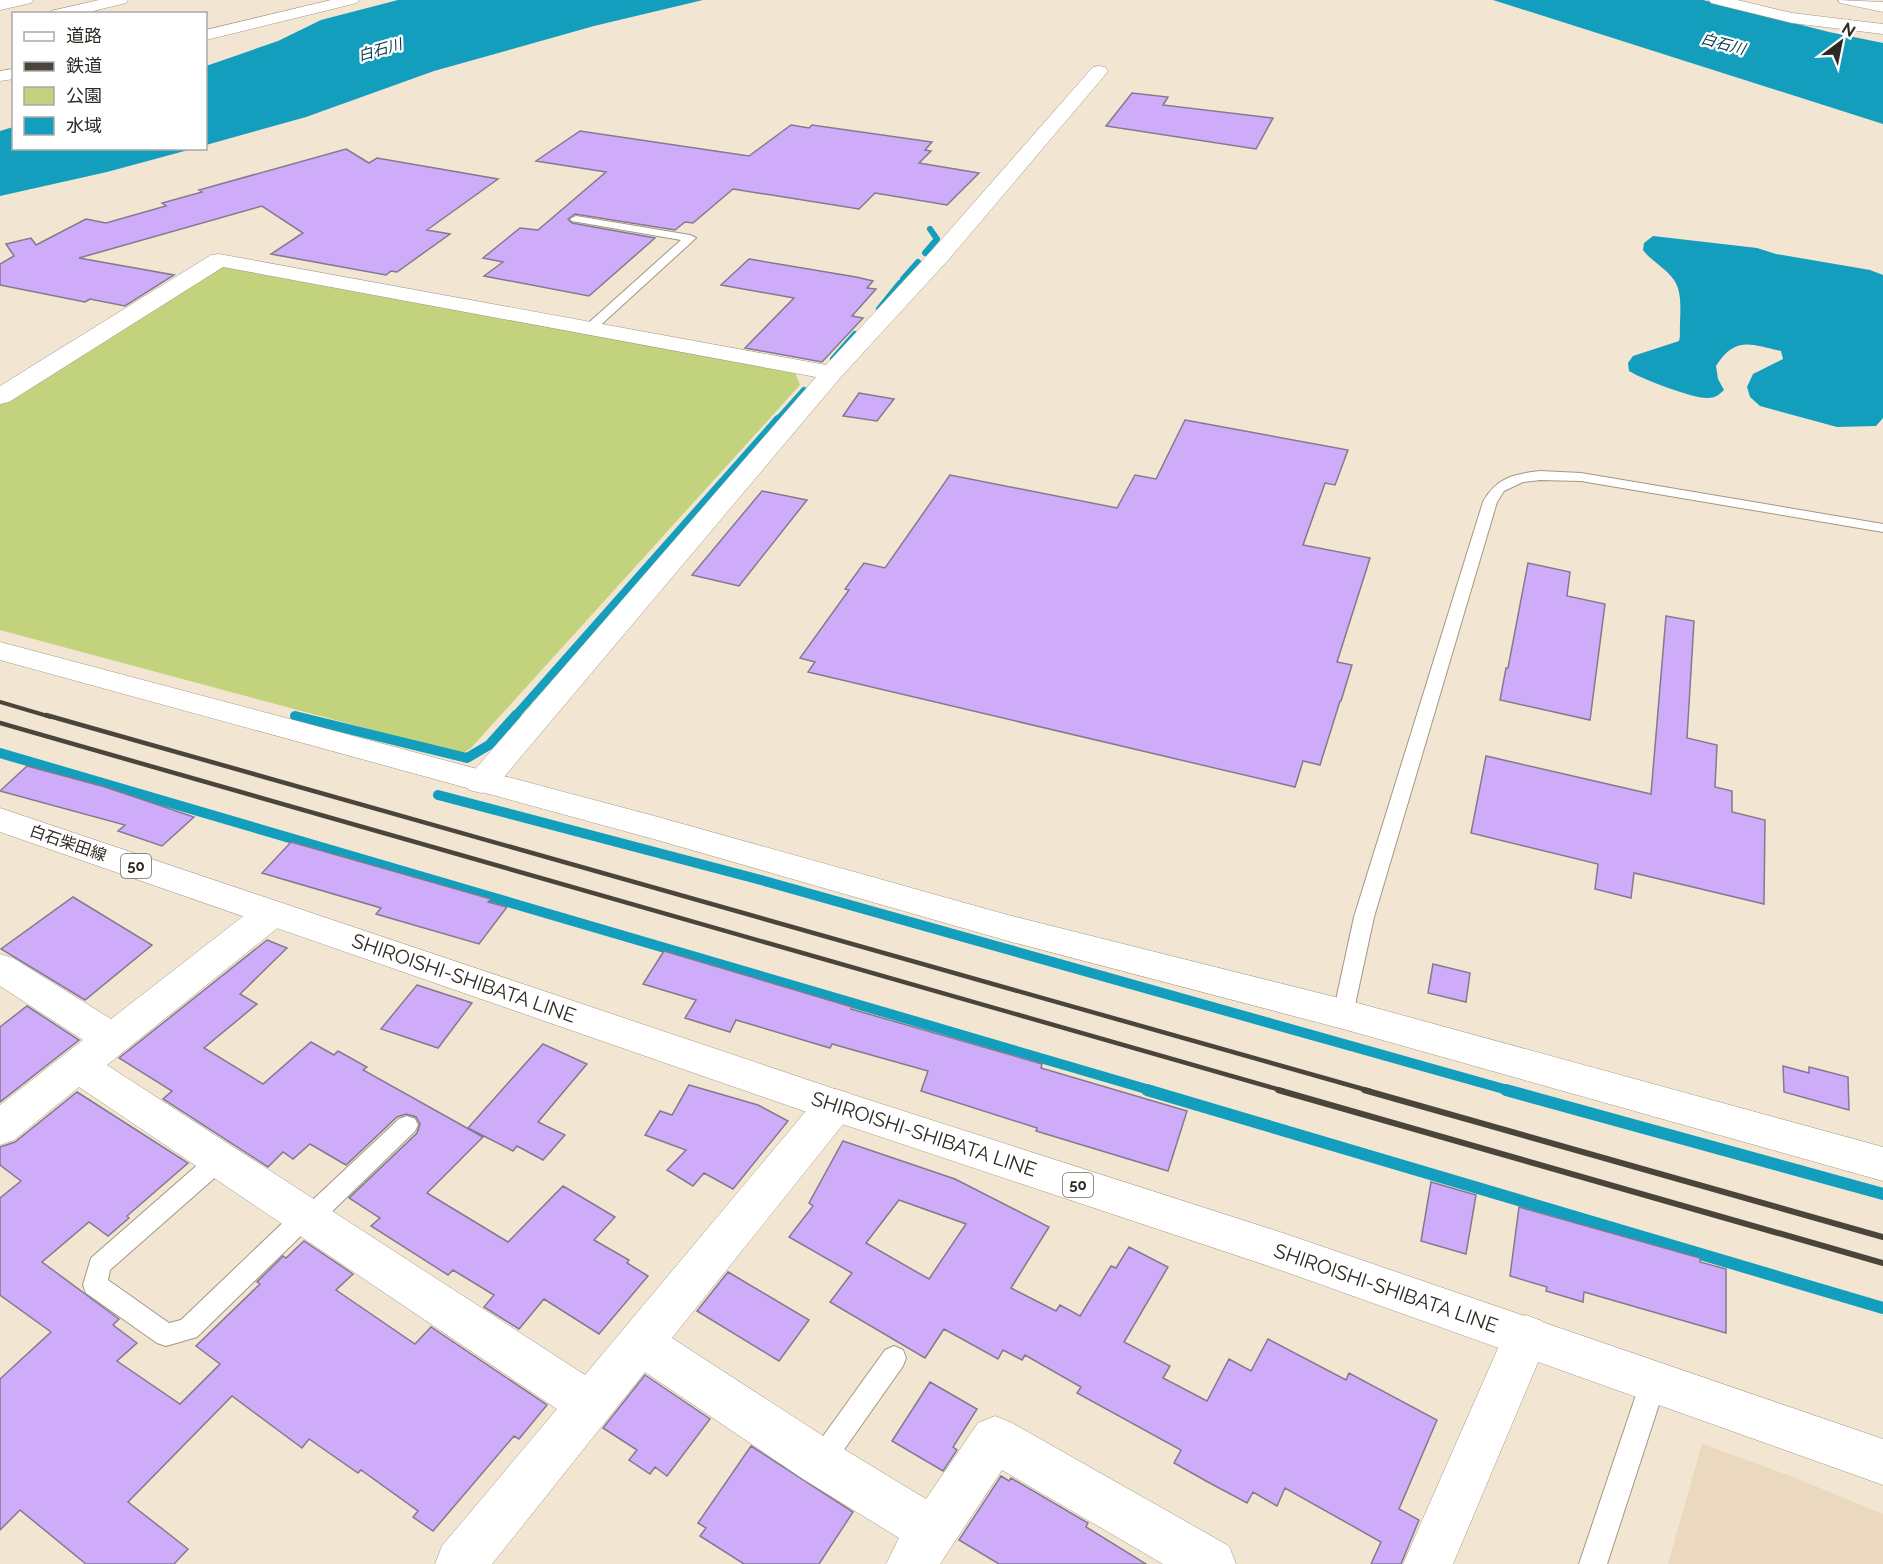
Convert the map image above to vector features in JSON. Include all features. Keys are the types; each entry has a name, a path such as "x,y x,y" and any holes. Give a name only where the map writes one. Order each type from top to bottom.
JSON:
{"main road":[{"path":"0,5 25,0"},
{"path":"66,12 120,0"},
{"path":"207,34 351,0"},
{"path":"1718,0 1801,20 1883,29"},
{"path":"1846,0 1883,7"},
{"path":"481,782 832,373 942,253 1099,71"},
{"path":"0,397 219,260 832,373"},
{"path":"0,651 658,829 1008,928 1343,1014 1883,1164"},
{"name":"白石柴田線","path":"0,819 272,913"},
{"path":"0,1128 272,913"},
{"name":"SHIROISHI-SHIBATA LINE","path":"272,913 835,1105 1283,1252 1883,1462"},
{"path":"0,968 112,1039"},
{"path":"78,1066 590,1406"},
{"path":"460,1564 835,1105"},
{"path":"1428,1564 1526,1336"},
{"path":"640,1343 820,1462 922,1547 995,1439 1211,1564"}],"lane":[{"path":"576,219 690,238 589,328"},
{"path":"1343,1014 1367,906 1490,502 1499,488 1522,478 1547,475 1581,477 1883,528"},
{"path":"219,1160 99,1265 95,1285 166,1335 188,1329 407,1125"},
{"path":"820,1462 894,1358"},
{"path":"1593,1564 1654,1380"}],"shaded area":[{"path":"1702,1444 1793,1477 1883,1514 1883,1564 1668,1564"}],"green space":[{"path":"222,265 795,372 800,385 471,748 462,754 0,630 0,405"}],"water":[{"name":"白石川","path":"398,0 703,0 594,26 434,71 306,117 207,145 207,66 278,41 321,20"},
{"name":"白石川","path":"1493,0 1703,0 1829,32 1883,43 1883,124"},
{"path":"12,127 12,150 188,150 107,172 0,196 0,131"},
{"path":"1653,236 1757,248 1776,254 1870,270 1883,275 1883,418 1876,426 1837,427 1760,406 1750,397 1747,387 1753,374 1783,359 1781,351 1761,346 1737,346 1723,356 1716,366 1718,379 1724,390 1719,395 1708,398 1680,392 1629,371 1628,363 1633,356 1679,341 1680,336 1680,299 1677,286 1671,276 1643,250 1644,243"}],"building":[{"path":"1132,93 1168,97 1163,105 1273,118 1256,149 1106,126"},
{"path":"791,125 809,128 812,125 932,142 925,150 931,151 919,163 979,173 947,205 875,193 859,209 733,189 693,223 685,222 675,230 575,214 568,219 572,223 655,238 589,296 484,276 503,262 483,258 520,228 538,230 606,172 536,161 580,131 749,156"},
{"path":"346,149 369,163 377,158 498,179 427,230 450,234 397,272 391,271 386,275 271,254 303,233 262,206 79,258 174,275 125,306 90,299 85,302 0,285 0,264 14,256 6,244 31,238 36,245 86,219 106,223 166,206 162,203 202,192 199,190"},
{"path":"749,259 873,281 867,288 876,289 852,316 863,318 822,362 745,348 794,298 721,285"},
{"path":"859,393 894,399 877,421 843,416"},
{"path":"1185,420 1348,450 1335,485 1325,483 1303,545 1370,558 1337,662 1352,665 1341,701 1320,765 1303,761 1295,787 808,672 815,662 800,658 849,590 845,589 864,563 885,568 950,475 1117,508 1135,475 1156,479"},
{"path":"762,491 807,500 739,586 692,575"},
{"path":"1528,563 1570,572 1567,596 1605,604 1590,720 1500,700"},
{"path":"1666,616 1694,621 1687,738 1717,745 1715,787 1732,791 1732,812 1765,820 1764,904 1634,873 1631,898 1595,889 1598,864 1471,833 1486,756 1651,794"},
{"path":"27,766 105,787 194,817 162,846 118,831 125,825 0,791"},
{"path":"291,842 491,899 488,902 507,907 479,944 376,914 381,908 262,873"},
{"path":"73,897 152,945 85,1000 1,949"},
{"path":"267,940 287,948 240,994 257,1004 204,1048 263,1084 311,1042 334,1055 338,1051 367,1067 363,1070 483,1137 427,1193 508,1242 563,1186 615,1217 594,1240 629,1260 627,1263 648,1276 599,1334 544,1299 519,1329 484,1307 494,1295 453,1270 448,1275 371,1226 380,1218 349,1198 417,1133 420,1124 416,1117 406,1114 397,1117 346,1165 310,1144 293,1159 283,1152 268,1167 163,1099 172,1091 119,1058"},
{"path":"664,951 852,1007 851,1009 1042,1064 1041,1068 1187,1111 1168,1171 1036,1131 1037,1128 921,1091 928,1071 832,1044 830,1048 736,1020 730,1032 685,1018 696,1000 643,984"},
{"path":"1433,964 1470,973 1466,1002 1428,993"},
{"path":"417,985 472,1003 438,1048 381,1029"},
{"path":"27,1006 79,1040 0,1102 0,1027"},
{"path":"543,1044 587,1064 538,1122 565,1135 543,1160 517,1146 513,1151 468,1128"},
{"path":"1783,1066 1809,1073 1809,1067 1848,1077 1849,1110 1784,1092"},
{"path":"689,1085 758,1105 788,1121 733,1189 704,1173 693,1186 667,1170 686,1150 645,1135 660,1111 672,1115"},
{"path":"77,1092 188,1163 127,1216 129,1218 108,1236 89,1222 42,1262 119,1319 113,1325 137,1343 117,1361 180,1404 220,1364 196,1346 260,1284 257,1282 283,1256 286,1258 304,1241 353,1274 336,1290 415,1344 431,1327 547,1405 519,1439 514,1436 433,1531 413,1517 418,1511 361,1470 358,1473 309,1439 302,1448 232,1396 128,1502 188,1549 174,1564 86,1564 20,1510 0,1530 0,1379 51,1332 0,1295 0,1198 21,1181 0,1165 0,1147 15,1142"},
{"path":"843,1141 955,1179 1049,1227 1011,1288 1056,1311 1060,1305 1080,1316 1111,1266 1116,1268 1129,1247 1168,1267 1124,1342 1170,1366 1163,1378 1207,1401 1229,1359 1251,1371 1268,1339 1346,1380 1349,1373 1437,1420 1399,1509 1419,1520 1401,1564 1371,1564 1381,1542 1285,1488 1277,1506 1253,1492 1247,1503 1206,1481 1174,1463 1181,1450 1077,1393 1081,1387 1025,1355 1022,1360 1003,1350 998,1359 944,1329 925,1358 830,1302 852,1273 789,1237 813,1206 809,1203","holes":["899,1200 966,1224 929,1279 866,1243"]},
{"path":"1431,1182 1476,1195 1466,1254 1421,1241"},
{"path":"1519,1207 1700,1258 1700,1262 1726,1269 1726,1333 1584,1292 1583,1302 1546,1291 1547,1287 1510,1276"},
{"path":"728,1272 809,1320 779,1361 697,1311"},
{"path":"645,1375 710,1419 667,1476 655,1467 650,1474 629,1460 637,1450 603,1428"},
{"path":"930,1382 977,1409 953,1447 957,1450 943,1471 892,1441"},
{"path":"751,1446 853,1512 819,1564 744,1564 700,1536 706,1528 698,1523"},
{"path":"1001,1476 1009,1481 1011,1478 1088,1523 1086,1527 1146,1564 999,1564 959,1540"}],"waterway":[{"path":"925,253 937,239 930,229"},
{"path":"903,279 918,262"},
{"path":"879,309 900,283"},
{"path":"833,359 855,334"},
{"path":"777,420 804,390"},
{"path":"514,717 778,419"},
{"path":"297,717 295,716 467,758 489,745 516,715"},
{"path":"0,753 1153,1091"},
{"path":"438,795 761,880 1511,1091"},
{"path":"1147,1090 1883,1308"},
{"path":"1506,1090 1883,1194"}],"railway":[{"path":"0,702 51,717"},
{"path":"46,715 1370,1091"},
{"path":"0,723 1284,1091"},
{"path":"1278,1090 1883,1263"},
{"path":"1364,1090 1883,1237"}]}
